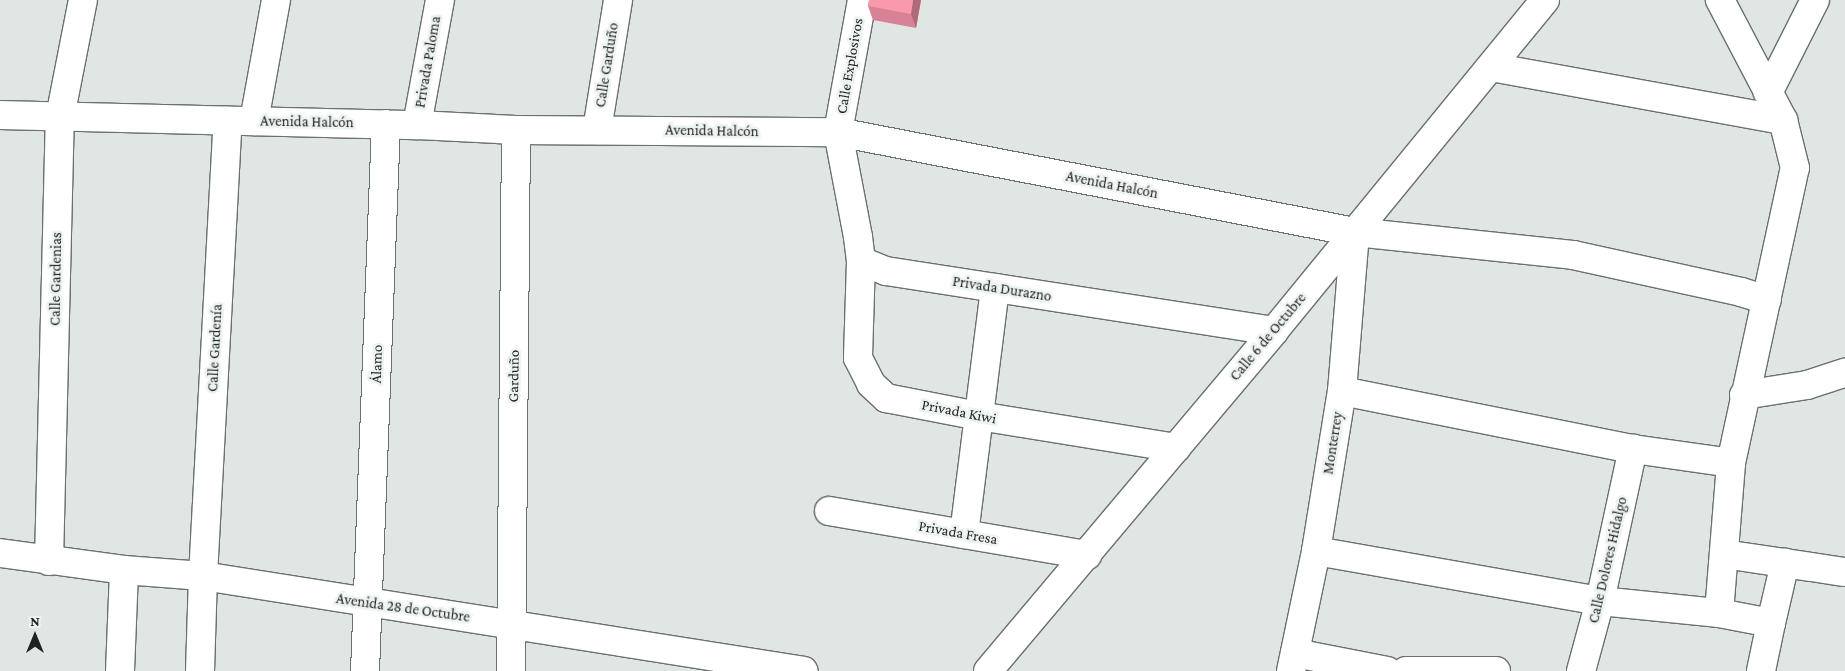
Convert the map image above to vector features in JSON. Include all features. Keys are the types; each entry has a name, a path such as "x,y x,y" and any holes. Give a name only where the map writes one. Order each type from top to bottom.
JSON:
{"street":[{"name":"Calle Gardenias","path":"49,561 60,117 83,0"},
{"name":"Calle Gardenía","path":"200,671 203,576 241,121 276,0"},
{"name":"Privada Paloma","path":"417,125 440,0"},
{"name":"Calle Garduño","path":"596,130 618,0"},
{"name":"Calle Explosivos","path":"838,132 862,0"},
{"name":"Calle 6 de Octubre","path":"988,671 1274,331 1545,0"},
{"path":"1719,613 1731,463 1744,395 1767,300 1795,168 1783,120 1720,0"},
{"path":"1768,92 1815,0"},
{"path":"1490,67 1783,120"},
{"name":"Avenida Halcón","path":"0,115 386,124 516,130 838,132 1355,232 1573,255 1741,292 1767,300"},
{"name":"Álamo","path":"365,671 386,124"},
{"name":"Garduño","path":"511,671 516,130"},
{"path":"838,132 861,261"},
{"name":"Monterrey","path":"1293,662 1316,551 1342,391 1355,232"},
{"name":"Privada Durazno","path":"861,261 886,271 1274,331"},
{"name":"Privada Kiwi","path":"861,261 858,358 871,384 886,398 979,416 1176,448"},
{"path":"964,534 995,288"},
{"path":"1744,395 1808,385 1845,373"},
{"path":"1342,391 1633,449 1731,463"},
{"name":"Calle Dolores Hidalgo","path":"1581,671 1600,601 1633,449"},
{"name":"Privada Fresa","path":"830,511 1087,555"},
{"path":"1316,551 1600,601 1719,613 1771,623"},
{"name":"Avenida 28 de Octubre","path":"0,553 124,570 203,576 368,603 511,623 686,661 804,671"},
{"path":"1724,554 1845,572"},
{"path":"1761,671 1785,563"},
{"path":"120,671 124,570"},
{"path":"1293,662 1387,671"},
{"path":"1406,671 1496,671"}],"building":[{"path":"869,0 913,0 911,14 868,6"}]}
